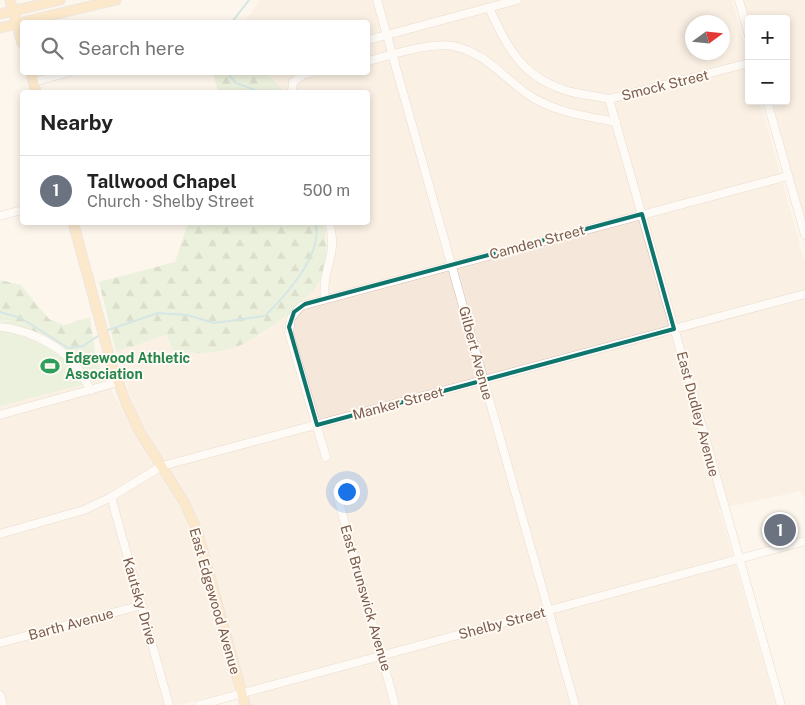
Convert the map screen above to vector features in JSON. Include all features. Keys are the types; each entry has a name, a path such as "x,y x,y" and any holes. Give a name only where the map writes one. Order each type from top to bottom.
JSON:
{"main road":[{"path":"10,0 20,21"},
{"path":"0,14 60,0"},
{"path":"33,20 116,0"},
{"path":"0,28 20,23"},
{"path":"32,75 36,90"},
{"name":"East Edgewood Avenue","path":"74,225 118,382 135,422 185,504 198,534 245,705"}],"street":[{"name":"Gilbert Avenue","path":"377,0 575,705"},
{"path":"370,39 517,0"},
{"path":"739,0 745,22"},
{"path":"489,8 509,49 531,72 564,90 609,99"},
{"path":"370,61 439,45 463,49 485,60 526,94 541,103 568,113 616,122"},
{"name":"Smock Street","path":"609,99 745,64"},
{"path":"34,82 59,75"},
{"path":"292,90 293,82 303,75"},
{"name":"East Dudley Avenue","path":"609,99 781,705"},
{"path":"768,105 805,235"},
{"name":"Camden Street","path":"317,425 288,332 291,318 301,306 788,176"},
{"path":"796,201 805,199"},
{"path":"0,216 20,211"},
{"path":"325,299 325,276 334,246 330,225"},
{"name":"Manker Street","path":"0,534 74,514 111,497 162,466 805,294"},
{"path":"0,327 13,328 38,337 51,346 71,360 91,390"},
{"path":"0,415 118,382"},
{"path":"317,425 326,457"},
{"name":"East Brunswick Avenue","path":"336,491 395,705"},
{"name":"Kautsky Drive","path":"111,497 170,705"},
{"name":"Shelby Street","path":"199,705 805,542"},
{"name":"Barth Avenue","path":"0,643 142,605"},
{"path":"0,695 3,705"}],"highlighted area":[{"path":"642,214 674,329 317,425 289,327 294,312 305,304"}],"shaded area":[{"path":"261,0 732,0 745,47 745,105 761,105 805,263 805,498 800,491 719,509 776,705 250,705 200,529 136,412 116,352 166,335 169,345 260,336 304,298 321,280 329,243 324,225 370,225 370,90 283,90 269,75 370,75 370,20 246,20"},
{"path":"743,0 805,0 805,221 773,105 790,105 790,15 748,15"},
{"path":"105,379 152,463 185,516 236,690 179,705 0,705 0,406"}],"green space":[{"path":"214,75 269,75 283,90 217,90"},
{"path":"187,225 323,225 326,237 325,264 321,278 316,286 296,307 254,338 233,348 203,353 188,353 173,351 166,335 116,352 99,282 175,262"},
{"path":"0,280 21,285 49,319 64,325 90,317 95,352 73,353 12,320 0,321"},
{"name":"Edgewood Athletic Association","path":"12,320 73,353 95,352 105,379 0,406 0,322"}],"waterway":[{"path":"234,20 249,0"},
{"path":"229,75 236,83 255,90"},
{"path":"105,331 158,313 187,315 214,323 265,316 302,273 314,247 317,234 316,225"},
{"path":"0,312 21,318 68,348 83,346 101,334"}],"place":[{"name":"Edgewood Athletic Association","path":"50,366"},
{"name":"Tallwood Chapel","path":"780,530"}]}
